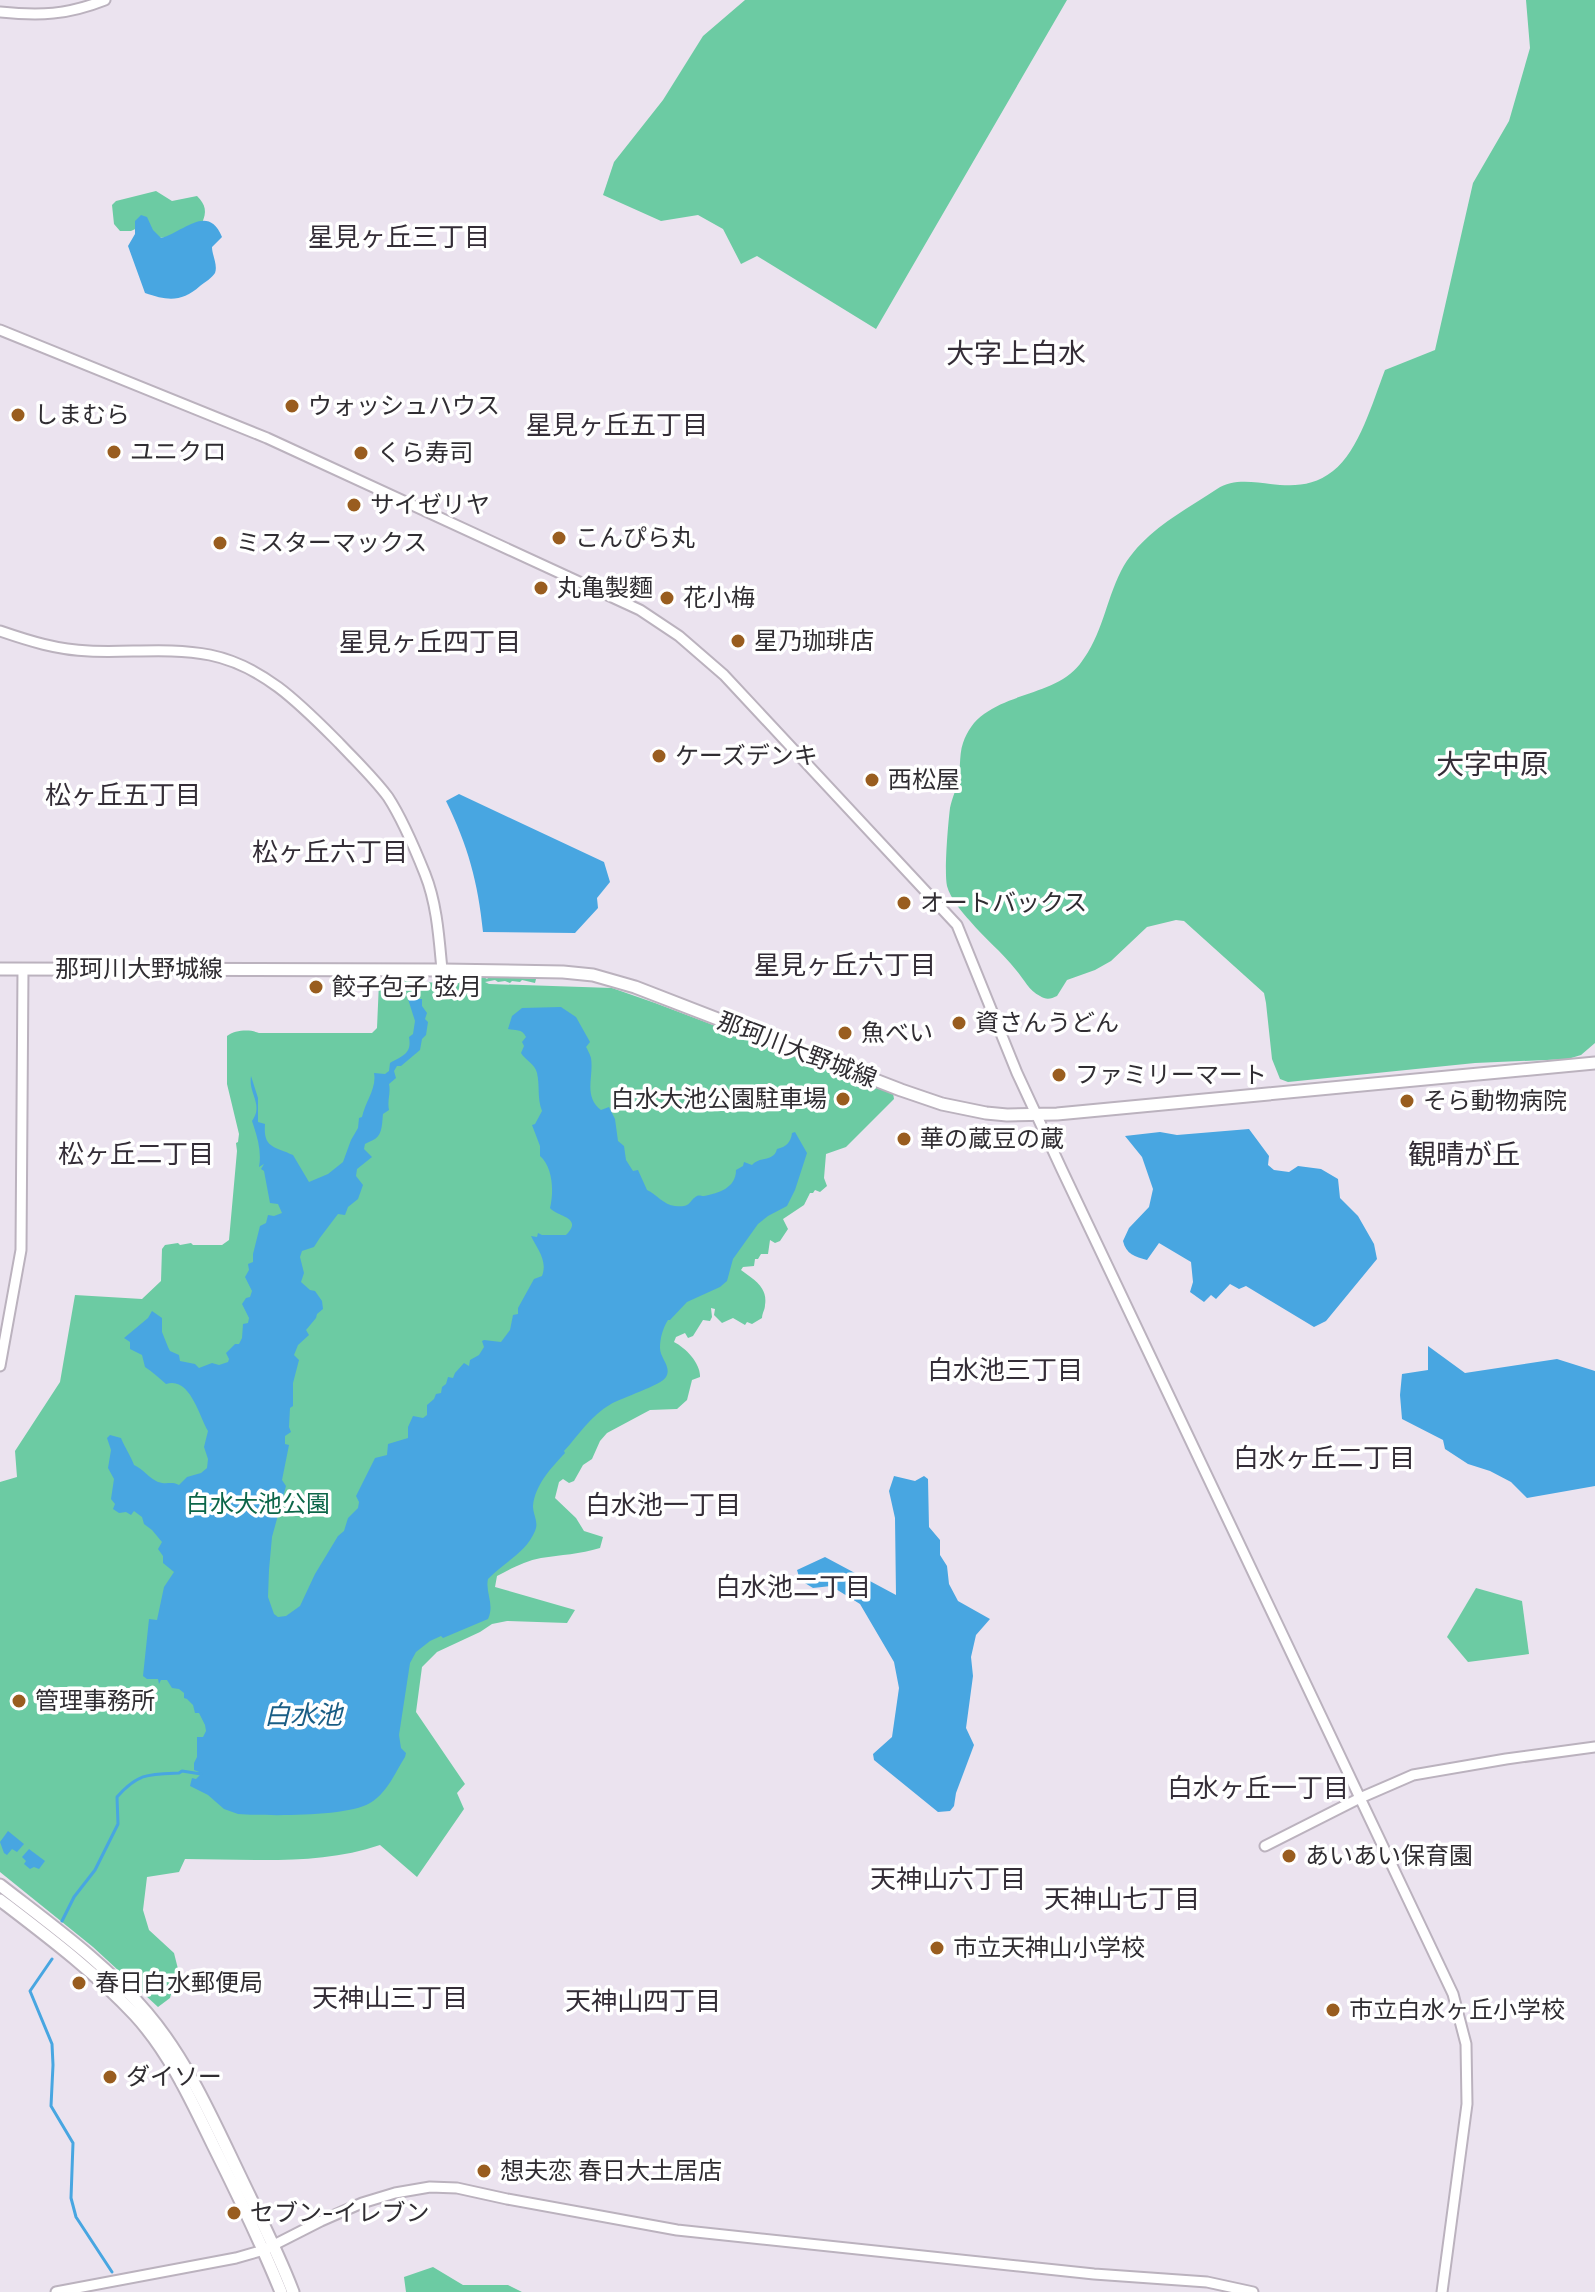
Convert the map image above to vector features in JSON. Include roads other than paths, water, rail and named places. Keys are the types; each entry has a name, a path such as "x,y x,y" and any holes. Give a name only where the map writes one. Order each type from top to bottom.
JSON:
{"main road":[{"name":"那珂川大野城線","path":"0,969 578,973 615,980 942,1104 1007,1115 1169,1105 1595,1063"},
{"path":"0,1885 105,1970 146,2011 169,2041 199,2095 269,2248 281,2292"},
{"path":"0,1900 101,1981 137,2017 160,2047 293,2292"}],"street":[{"path":"0,12 63,14 105,0"},
{"path":"0,330 267,438 640,610 679,636 724,675 957,925 1036,1114 1453,1994 1465,2035 1467,2104 1442,2292"},
{"path":"0,631 50,647 75,650 211,655 270,680 287,693 359,763 388,798 426,875 438,925 442,970"},
{"path":"0,1366 21,1250 23,969"},
{"path":"1265,1846 1413,1775 1595,1747"},
{"path":"56,2292 269,2248 362,2203 430,2187 457,2188 677,2230 1094,2274 1207,2282 1253,2292"}],"water":[{"path":"141,215 147,217 161,238 195,222 210,222 222,237 212,247 216,267 214,275 181,297 168,299 145,293 128,246 135,234 135,221"},
{"path":"459,794 604,862 610,882 597,898 598,908 575,933 483,932 471,865 446,801"},
{"name":"白水池","path":"408,999 422,999 428,1022 426,1035 420,1050 394,1071 396,1078 389,1084 389,1110 383,1114 381,1131 378,1137 365,1144 364,1149 372,1157 357,1169 356,1176 363,1185 358,1199 348,1207 345,1215 338,1214 314,1247 302,1251 300,1257 304,1273 301,1282 315,1291 323,1309 306,1330 309,1335 298,1345 294,1355 299,1360 293,1383 293,1406 290,1408 291,1432 285,1436 285,1444 289,1445 282,1480 286,1486 272,1537 269,1570 268,1597 278,1617 286,1616 300,1606 315,1574 344,1531 348,1518 358,1508 356,1496 375,1458 387,1455 388,1444 408,1438 408,1427 413,1416 423,1418 427,1415 427,1405 436,1394 441,1393 448,1377 453,1378 464,1363 469,1366 470,1360 479,1355 484,1347 482,1341 501,1342 510,1330 513,1315 518,1314 518,1308 534,1279 542,1276 544,1265 531,1236 537,1237 538,1233 566,1235 571,1229 571,1221 550,1208 550,1173 540,1156 540,1146 532,1125 542,1111 537,1073 521,1053 526,1037 520,1031 508,1029 512,1016 522,1008 561,1007 576,1017 590,1042 586,1047 592,1065 592,1099 601,1110 609,1107 626,1160 633,1171 638,1170 647,1190 667,1204 684,1206 697,1196 726,1189 744,1162 752,1165 773,1156 777,1149 788,1144 792,1133 795,1132 807,1153 787,1206 758,1224 733,1259 727,1281 687,1302 668,1320 660,1348 668,1370 666,1377 597,1414 544,1477 534,1498 536,1525 531,1539 488,1579 491,1608 488,1619 430,1641 416,1652 410,1663 399,1735 401,1748 406,1753 381,1794 370,1803 344,1811 238,1814 224,1809 208,1795 190,1786 192,1778 200,1775 194,1770 197,1737 203,1737 206,1731 199,1713 195,1713 193,1705 184,1698 184,1693 172,1688 167,1680 161,1680 159,1684 158,1679 143,1676 149,1619 157,1620 164,1587 174,1572 163,1563 158,1549 162,1542 144,1524 142,1517 134,1511 131,1515 113,1509 114,1479 108,1468 111,1450 107,1438 110,1435 121,1438 134,1465 155,1480 179,1485 187,1477 207,1468 204,1447 208,1431 187,1391 174,1383 166,1384 145,1367 142,1355 130,1349 130,1342 124,1338 152,1311 162,1318 162,1332 168,1347 179,1355 180,1361 199,1368 228,1362 226,1353 239,1344 243,1324 248,1323 249,1318 242,1304 252,1291 245,1277 248,1264 253,1262 260,1226 266,1223 268,1215 282,1213 278,1204 270,1203 261,1169 264,1164 259,1167 259,1149 252,1121 256,1104 251,1076 258,1098 258,1122 265,1124 268,1142 293,1155 309,1182 328,1174 343,1162 372,1090 374,1073 385,1074 389,1071 390,1063 408,1051 415,1021"},
{"path":"1249,1129 1269,1156 1268,1165 1274,1170 1289,1172 1298,1166 1321,1169 1338,1179 1340,1198 1358,1216 1374,1244 1377,1259 1326,1321 1314,1327 1246,1286 1239,1289 1230,1284 1216,1299 1211,1295 1204,1302 1190,1292 1193,1282 1191,1262 1159,1243 1147,1260 1132,1254 1124,1245 1129,1228 1149,1207 1153,1189 1142,1157 1125,1136"},
{"path":"1428,1346 1465,1373 1557,1359 1595,1371 1595,1486 1527,1498 1511,1482 1468,1464 1445,1449 1443,1440 1402,1419 1402,1374 1428,1370"},
{"path":"894,1476 915,1481 924,1476 928,1479 929,1527 940,1540 940,1555 947,1566 949,1584 958,1601 990,1619 976,1635 971,1657 973,1676 966,1728 974,1745 950,1811 938,1812 874,1760 873,1754 892,1737 899,1688 894,1662 860,1604 831,1586 813,1588 800,1580 797,1570 825,1557 896,1595 895,1518 889,1491"},
{"path":"8,1831 24,1844 17,1852 12,1849 7,1855 0,1842"},
{"path":"29,1849 45,1861 39,1869 30,1869 24,1864 26,1861 22,1857"}],"waterway":[{"path":"62,1921 74,1897 95,1870 118,1824 117,1797 131,1783 145,1776 182,1771 201,1774"},
{"path":"52,1959 30,1991 52,2044 51,2106 73,2143 71,2198 76,2217 112,2272"}],"place":[{"name":"ウォッシュハウス","path":"292,406"},
{"name":"しまむら","path":"18,415"},
{"name":"ユニクロ","path":"114,452"},
{"name":"くら寿司","path":"361,453"},
{"name":"サイゼリヤ","path":"354,505"},
{"name":"こんぴら丸","path":"559,538"},
{"name":"ミスターマックス","path":"220,543"},
{"name":"丸亀製麵","path":"541,588"},
{"name":"花小梅","path":"667,598"},
{"name":"星乃珈琲店","path":"738,641"},
{"name":"ケーズデンキ","path":"659,756"},
{"name":"西松屋","path":"872,780"},
{"name":"オートバックス","path":"904,903"},
{"name":"餃子包子 弦月","path":"316,987"},
{"name":"資さんうどん","path":"959,1023"},
{"name":"魚べい","path":"845,1033"},
{"name":"ファミリーマート","path":"1059,1075"},
{"name":"白水大池公園駐車場","path":"843,1099"},
{"name":"そら動物病院","path":"1407,1101"},
{"name":"華の蔵豆の蔵","path":"904,1139"},
{"name":"管理事務所","path":"19,1701"},
{"name":"あいあい保育園","path":"1289,1856"},
{"name":"市立天神山小学校","path":"937,1948"},
{"name":"春日白水郵便局","path":"79,1983"},
{"name":"市立白水ヶ丘小学校","path":"1333,2010"},
{"name":"ダイソー","path":"110,2077"},
{"name":"想夫恋 春日大土居店","path":"484,2171"},
{"name":"セブン-イレブン","path":"234,2213"}],"district":[{"name":"星見ヶ丘三丁目","path":"399,237"},
{"name":"大字上白水","path":"1016,353"},
{"name":"星見ヶ丘五丁目","path":"617,425"},
{"name":"星見ヶ丘四丁目","path":"430,642"},
{"name":"大字中原","path":"1492,764"},
{"name":"松ヶ丘五丁目","path":"123,795"},
{"name":"松ヶ丘六丁目","path":"330,852"},
{"name":"星見ヶ丘六丁目","path":"845,965"},
{"name":"松ヶ丘二丁目","path":"136,1154"},
{"name":"観晴が丘","path":"1464,1154"},
{"name":"白水池三丁目","path":"1005,1370"},
{"name":"白水ヶ丘二丁目","path":"1324,1458"},
{"name":"白水池一丁目","path":"663,1505"},
{"name":"白水池二丁目","path":"793,1587"},
{"name":"白水ヶ丘一丁目","path":"1258,1788"},
{"name":"天神山六丁目","path":"948,1879"},
{"name":"天神山七丁目","path":"1122,1899"},
{"name":"天神山三丁目","path":"390,1998"},
{"name":"天神山四丁目","path":"643,2001"}],"park label":[{"name":"白水大池公園","path":"258,1504"}]}
